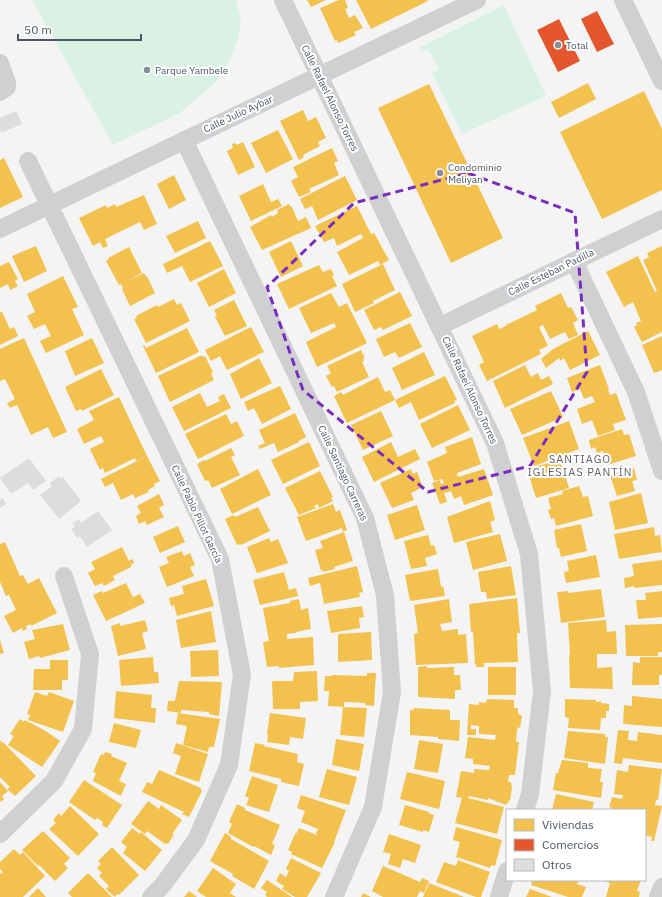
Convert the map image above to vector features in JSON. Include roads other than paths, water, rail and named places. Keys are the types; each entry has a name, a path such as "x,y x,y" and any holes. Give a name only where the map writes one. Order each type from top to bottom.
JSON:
{"street":[{"name":"Calle Rafael Alonso Torres","path":"283,0 495,443 529,554 542,691 530,794 525,809"},
{"name":"Calle Julio Aybar","path":"0,229 320,76 452,5 477,0"},
{"path":"623,0 662,82"},
{"path":"0,63 7,82 7,87 0,92"},
{"name":"Calle Santiago Carreras","path":"184,140 365,518 385,595 392,692 375,799 373,807 334,897"},
{"name":"Calle Pablo Pillot García","path":"28,161 220,559 242,675 229,765 196,840 162,886 150,897"},
{"name":"Calle Esteban Padilla","path":"440,326 662,219"},
{"path":"574,261 636,392 662,472"},
{"path":"0,834 54,781 83,729 90,654 64,576"},
{"path":"499,897 506,874"},
{"path":"658,897 662,887"}],"place":[{"name":"Total","path":"558,45"},
{"name":"Parque Yambele","path":"147,70"},
{"name":"Condominio Meliyan","path":"440,173"}],"district":[{"name":"SANTIAGO IGLESIAS PANTÍN","path":"580,465"}]}
